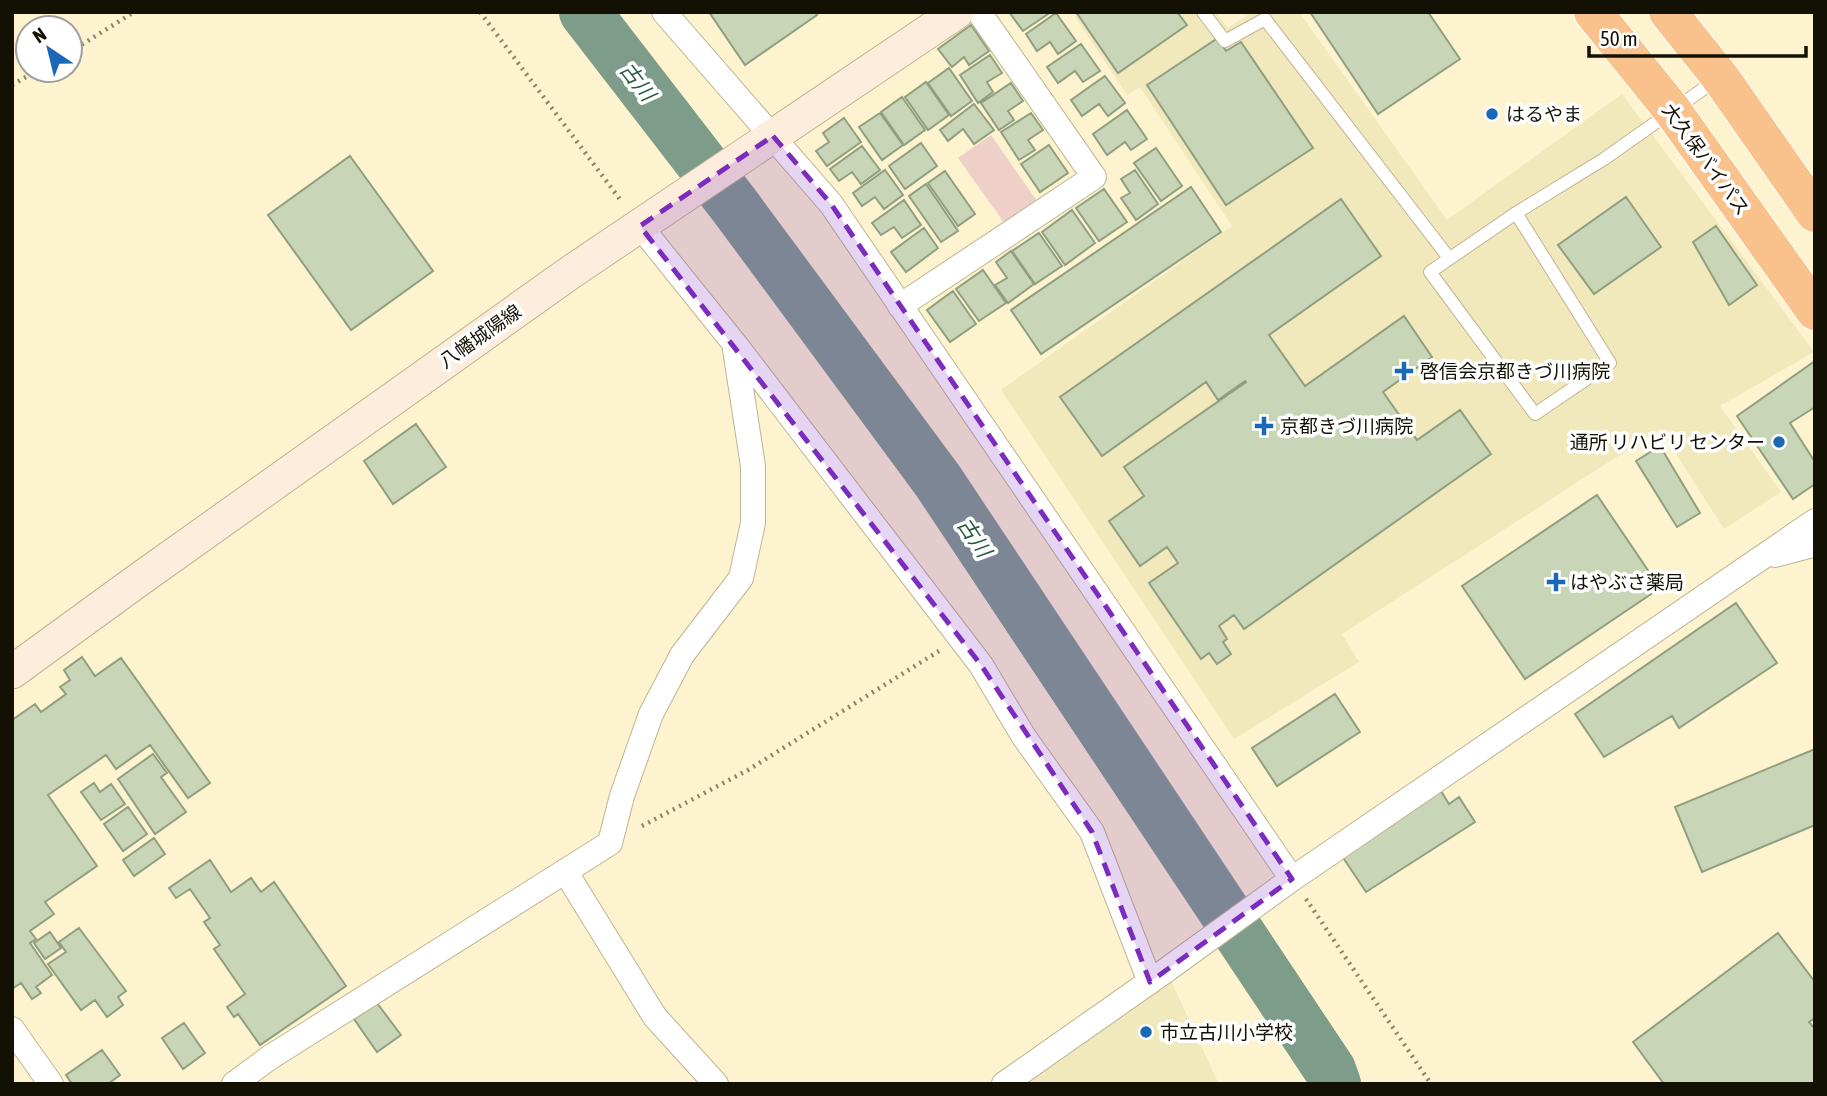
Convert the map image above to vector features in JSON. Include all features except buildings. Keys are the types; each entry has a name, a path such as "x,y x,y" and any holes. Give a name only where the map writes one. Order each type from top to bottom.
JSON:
{"highway":[{"name":"大久保バイパス","path":"1592,12 1672,110 1815,311"},
{"path":"1668,12 1720,78 1815,213"}],"main road":[{"name":"八幡城陽線","path":"12,672 549,288 957,12"}],"street":[{"path":"664,12 764,142 831,204 1292,879"},
{"path":"900,306 1094,177 979,12"},
{"path":"649,220 734,343 981,665 1024,737 1092,832 1158,976"},
{"path":"234,1084 269,1058 610,843 622,796 651,714 682,655 741,578 753,523 753,466 734,343"},
{"path":"1004,1084 1292,879 1815,521"},
{"path":"1759,559 1815,544"},
{"path":"565,871 655,1017 716,1084"},
{"path":"12,1029 51,1084"}],"lane":[{"path":"1203,12 1225,41 1265,19 1449,258"},
{"path":"1516,213 1610,363 1535,414 1430,272 1516,213 1604,159 1720,78"}],"path":[{"path":"84,42 134,12"},
{"path":"480,12 649,220"},
{"path":"610,843 748,770 961,638"},
{"path":"1292,879 1432,1084"}],"highlighted area":[{"path":"773,136 831,204 1292,879 1150,982 1092,832 981,665 640,226"}],"shaded area":[{"name":"啓信会京都きづ川病院","path":"1072,12 1216,12 1228,28 1252,12 1299,12 1447,220 1622,94 1814,352 1720,406 1781,492 1724,529 1660,429 1342,634 1359,662 1234,739 1001,390 1232,226 1140,87 1127,95"},
{"path":"991,135 1037,201 1005,224 958,158"},
{"name":"市立古川小学校","path":"1171,981 1219,1084 1022,1084"}],"waterway":[{"name":"古川","path":"585,12 734,205 938,481 1330,1070 1335,1084"}],"place":[{"name":"はるやま","path":"1492,114"},
{"name":"啓信会京都きづ川病院","path":"1404,371"},
{"name":"京都きづ川病院","path":"1264,426"},
{"name":"通所 リハビリ センター","path":"1779,442"},
{"name":"はやぶさ薬局","path":"1556,582"},
{"name":"市立古川小学校","path":"1146,1032"}]}
